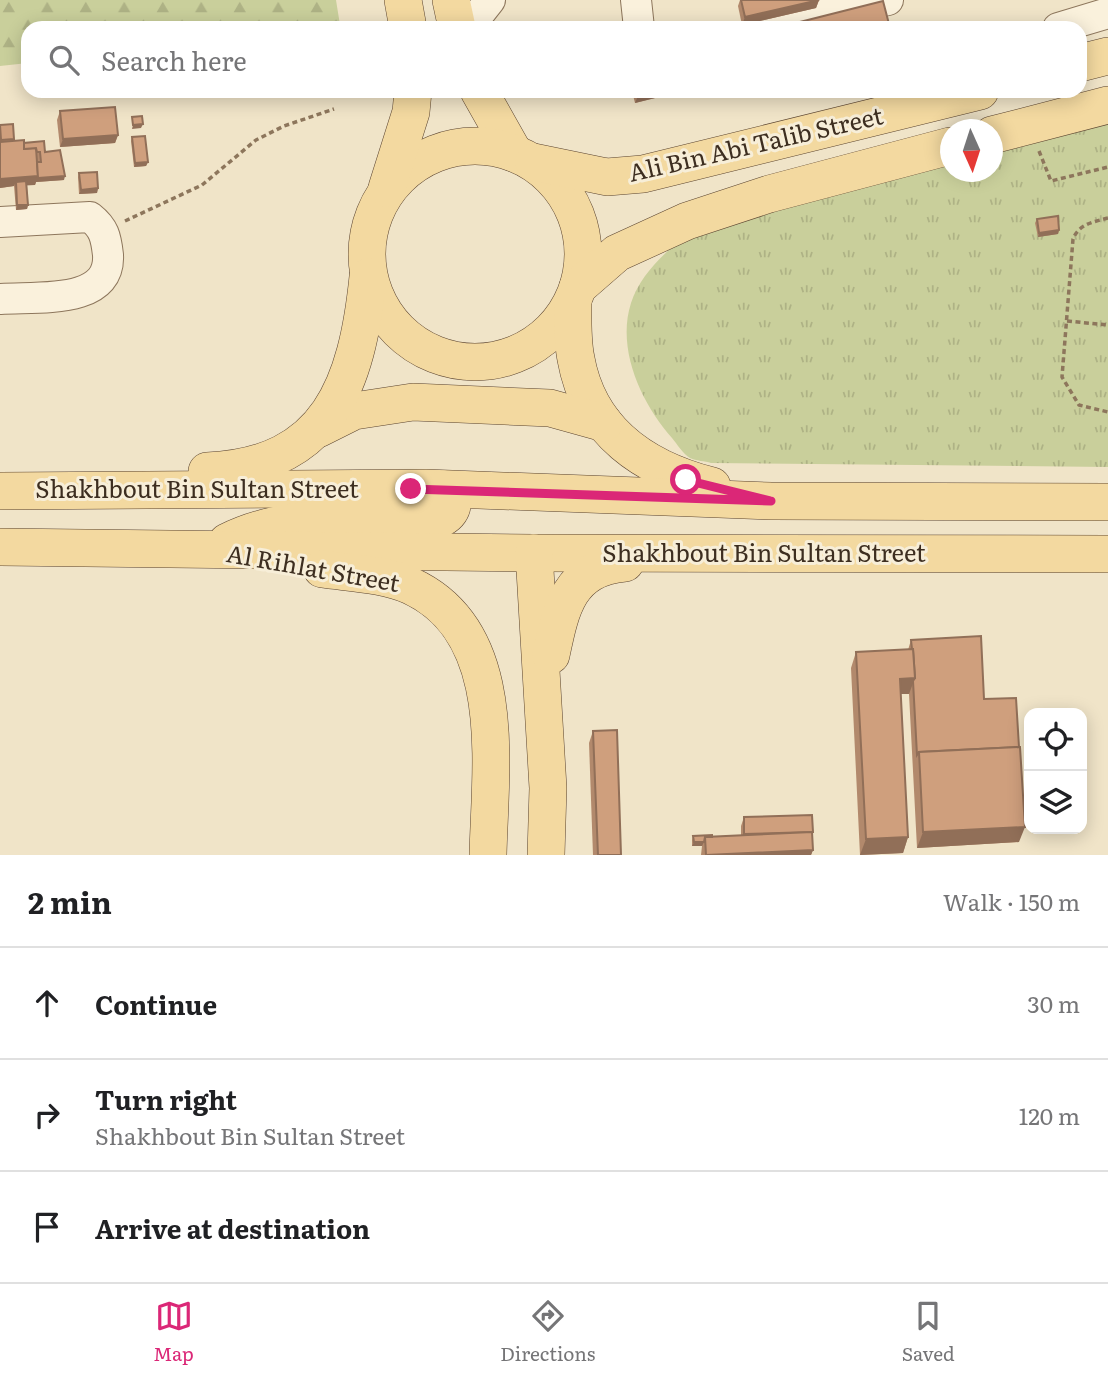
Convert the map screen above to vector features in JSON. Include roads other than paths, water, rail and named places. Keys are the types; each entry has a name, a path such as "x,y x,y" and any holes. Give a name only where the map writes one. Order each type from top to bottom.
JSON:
{"main road":[{"path":"403,0 407,21"},
{"path":"451,0 456,21"},
{"path":"1087,61 1108,56"},
{"path":"317,430 338,403 358,351 370,230 385,195 406,131 412,98"},
{"path":"484,98 522,157 558,184 577,216 584,251 576,294 575,358 589,401 604,423 628,448 664,472 771,501"},
{"name":"Ali Bin Abi Talib Street","path":"522,157 607,177 643,174 952,98"},
{"path":"1003,132 1108,105"},
{"path":"385,195 414,165 452,149 473,146 522,157"},
{"name":"Ali Bin Abi Talib Street","path":"576,294 617,253 687,221 769,194 940,149"},
{"path":"368,269 373,289 395,325 428,351 448,358 491,360 511,356 548,334 576,294"},
{"path":"0,471 239,470 279,456 317,430 355,411 413,402 550,408 604,423"},
{"path":"211,550 255,530 292,521 321,517 442,518 452,510 453,504 452,498 443,489"},
{"name":"Shakhbout Bin Sultan Street","path":"0,491 443,489 771,501 1108,502"},
{"name":"Shakhbout Bin Sultan Street","path":"0,547 534,553 1108,554"},
{"name":"Al Rihlat Street","path":"211,550 353,573 411,586 439,604 463,627 480,666 486,700 490,766 488,855"},
{"path":"534,553 548,788 546,855"},
{"path":"543,697 563,609 571,592 590,571 607,565 738,554"}],"street":[{"path":"474,21 490,0"},
{"path":"636,0 638,21"},
{"path":"796,21 888,0"},
{"path":"1081,21 1108,13"},
{"path":"0,222 90,217 104,231 108,265 100,283 78,293 0,299"}]}
